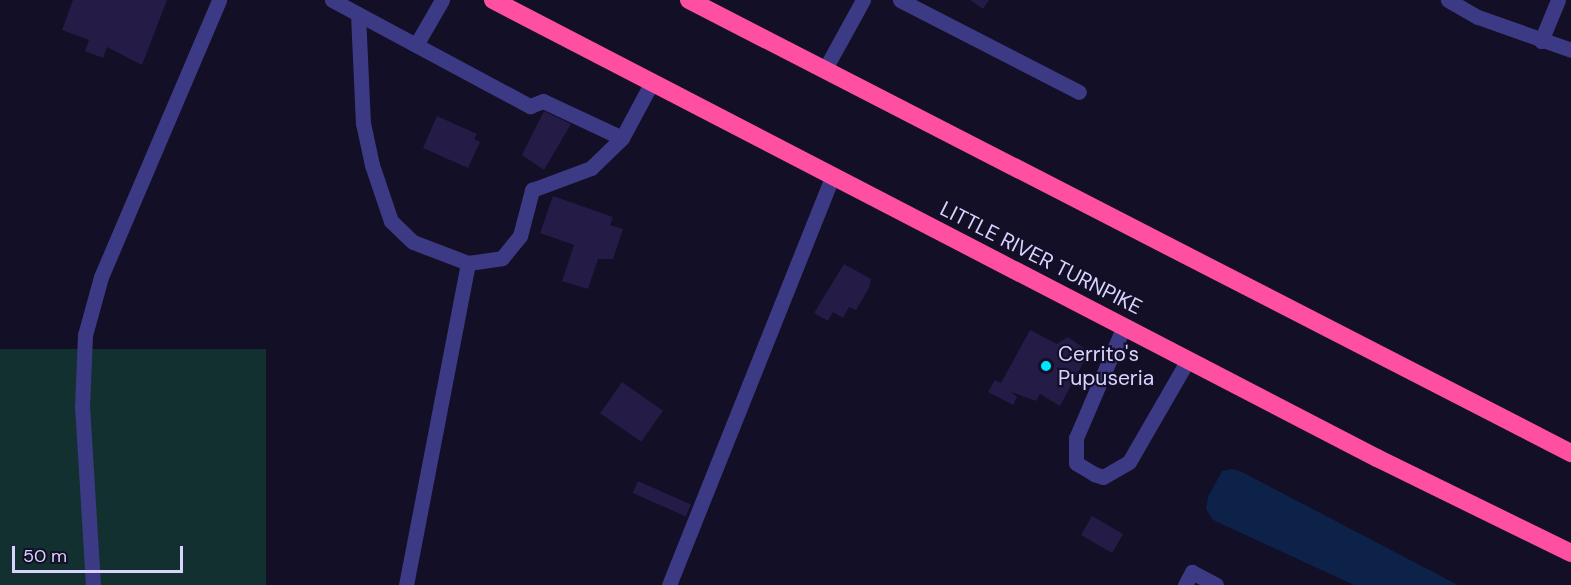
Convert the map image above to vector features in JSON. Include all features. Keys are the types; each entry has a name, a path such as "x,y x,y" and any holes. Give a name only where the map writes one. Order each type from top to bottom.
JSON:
{"highway":[{"name":"LITTLE RIVER TURNPIKE","path":"493,0 1188,360 1571,552"},
{"path":"688,0 1571,453"}],"lane":[{"path":"93,585 82,407 85,335 101,277 219,0"},
{"path":"332,0 530,106 543,101 622,138"},
{"path":"416,45 442,0"},
{"path":"825,69 863,0"},
{"path":"900,0 1079,92"},
{"path":"1448,0 1541,41 1571,50"},
{"path":"1541,41 1558,0"},
{"path":"358,14 363,123 391,221 413,242 468,263 492,262 513,250 532,190 591,168 622,138 652,82"},
{"path":"669,585 833,176"},
{"path":"406,585 468,263"},
{"path":"1124,326 1076,438 1076,463 1094,474 1110,474 1129,462 1188,360"},
{"path":"1185,585 1192,572 1216,585"}],"green space":[{"path":"0,349 266,349 266,585 0,585"}],"water":[{"path":"1232,469 1242,472 1458,585 1354,585 1213,520 1206,509 1208,497 1222,471"}],"building":[{"path":"73,0 167,0 142,65 107,47 103,58 85,51 89,40 62,30"},
{"path":"970,0 989,0 983,9"},
{"path":"544,111 571,124 544,170 522,155"},
{"path":"437,116 477,134 474,139 480,142 468,168 423,148"},
{"path":"553,196 613,217 610,225 623,229 613,259 598,259 588,289 562,281 574,245 540,233"},
{"path":"844,264 871,279 869,288 856,310 849,307 843,318 833,312 828,321 814,313"},
{"name":"Cerrito's Pupuseria","path":"1030,330 1057,344 1068,337 1089,352 1060,406 1040,394 1036,401 1011,392 1017,397 1013,405 988,392 995,380 1001,383"},
{"path":"622,382 663,411 641,442 600,413"},
{"path":"638,481 691,505 686,516 633,493"},
{"path":"1092,516 1123,534 1112,553 1081,535"}],"place":[{"name":"Cerrito's Pupuseria","path":"1046,366"}]}
